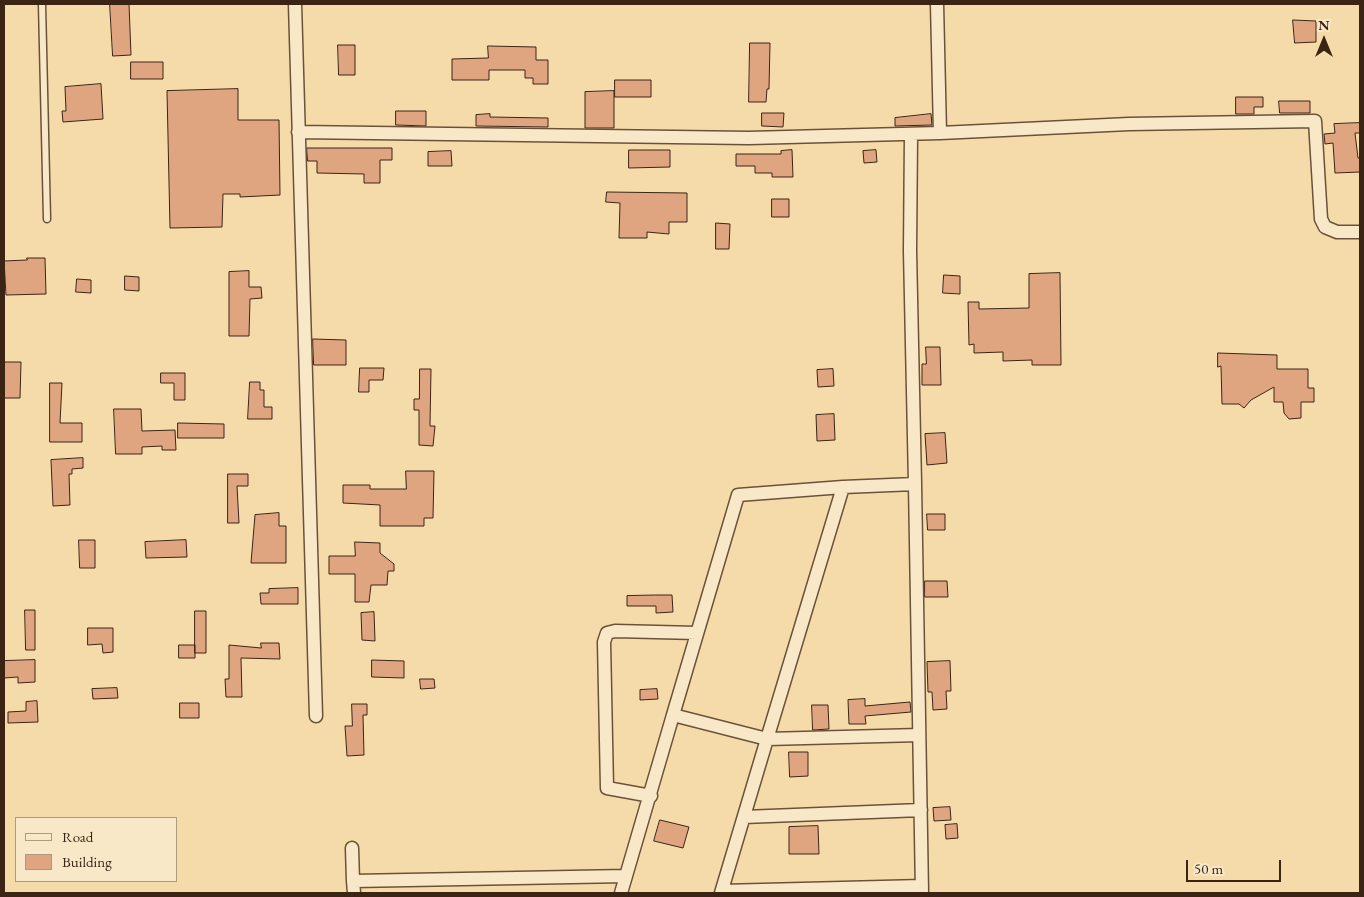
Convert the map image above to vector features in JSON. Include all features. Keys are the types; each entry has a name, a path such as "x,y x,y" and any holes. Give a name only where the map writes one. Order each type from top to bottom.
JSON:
{"street":[{"path":"295,4 316,716"},
{"path":"937,4 940,133"},
{"path":"298,132 749,138 911,135 1129,124 1315,121 1321,219 1325,227 1337,232 1360,232"},
{"path":"843,487 722,892 922,890 910,251 911,135"},
{"path":"622,893 738,495 915,484"},
{"path":"651,796 607,788 604,642 607,634 615,631 697,634"},
{"path":"673,715 767,739 919,735"},
{"path":"744,817 921,810"},
{"path":"352,848 354,887 626,876"}],"lane":[{"path":"42,4 47,219"}],"building":[{"path":"110,4 129,4 131,55 113,56"},
{"path":"1293,20 1316,21 1316,42 1295,43"},
{"path":"750,43 770,43 769,89 767,89 766,102 749,102"},
{"path":"338,45 355,45 355,75 339,75"},
{"path":"488,46 536,47 536,60 548,60 548,84 533,84 533,78 525,78 525,70 489,70 489,80 452,80 452,59 488,58"},
{"path":"131,62 163,62 163,79 131,79"},
{"path":"615,80 651,80 651,97 615,97"},
{"path":"101,84 103,119 63,122 62,111 66,111 65,87"},
{"path":"238,89 238,120 279,120 280,195 240,197 240,194 223,194 222,227 170,228 167,91"},
{"path":"614,91 614,128 585,128 585,92"},
{"path":"1236,97 1263,97 1263,107 1254,107 1254,114 1236,114"},
{"path":"1279,101 1310,101 1310,113 1280,113"},
{"path":"396,111 426,111 426,126 396,125"},
{"path":"762,113 784,113 783,127 762,126"},
{"path":"490,114 490,117 548,118 548,127 476,126 476,115"},
{"path":"931,114 932,125 895,126 895,118"},
{"path":"1360,123 1360,133 1355,133 1358,158 1360,158 1360,172 1335,173 1333,143 1325,144 1324,134 1335,133 1334,124"},
{"path":"307,148 392,148 392,160 380,160 380,183 364,183 364,174 317,173 317,161 308,161"},
{"path":"629,150 670,150 670,167 629,168"},
{"path":"792,150 793,177 772,177 772,173 755,173 755,166 736,166 736,154 781,154 781,151"},
{"path":"876,150 877,162 864,163 863,151"},
{"path":"451,151 452,166 428,166 428,152"},
{"path":"607,192 687,193 687,222 669,222 669,234 647,232 647,238 619,238 620,203 606,202"},
{"path":"772,199 789,199 789,217 772,217"},
{"path":"716,223 730,224 729,249 716,249"},
{"path":"27,258 45,258 46,294 6,295 4,261 27,260"},
{"path":"249,271 249,287 261,287 262,298 250,299 249,336 229,336 229,272"},
{"path":"1060,273 1061,365 1032,365 1032,360 1003,361 1003,352 974,353 974,344 969,345 968,302 979,302 979,309 1029,308 1029,274"},
{"path":"944,275 960,276 960,294 943,293"},
{"path":"125,276 139,277 139,291 125,290"},
{"path":"77,279 91,280 91,293 76,292"},
{"path":"313,339 346,340 346,365 314,365"},
{"path":"926,347 940,347 941,385 922,385 922,364 926,364"},
{"path":"1218,353 1277,355 1277,369 1308,369 1308,388 1314,388 1314,402 1301,402 1301,418 1289,419 1284,413 1283,402 1274,402 1274,387 1251,400 1244,408 1239,404 1222,404 1221,366 1218,367"},
{"path":"4,362 21,362 20,398 4,398"},
{"path":"360,368 384,368 383,380 369,380 369,392 359,392"},
{"path":"420,369 431,369 430,426 435,426 433,446 419,445 419,410 414,410 414,399 419,399"},
{"path":"833,369 834,386 818,387 817,370"},
{"path":"161,373 185,373 185,400 174,400 174,383 161,383"},
{"path":"250,382 260,382 260,390 264,390 264,407 272,407 272,419 248,419"},
{"path":"50,383 62,383 60,423 82,423 82,442 50,442"},
{"path":"114,409 141,409 142,431 175,430 176,450 162,450 162,446 142,447 142,454 116,454"},
{"path":"834,414 835,440 817,441 816,415"},
{"path":"178,423 224,424 224,438 178,438"},
{"path":"945,433 947,463 927,465 925,434"},
{"path":"83,458 83,468 72,469 72,474 69,474 70,505 53,506 51,460"},
{"path":"406,471 434,471 433,518 424,518 424,526 380,526 380,505 343,503 343,485 370,485 370,489 406,489"},
{"path":"228,474 248,474 248,486 237,486 239,523 228,523"},
{"path":"279,513 279,526 286,526 286,563 251,563 255,515"},
{"path":"927,514 945,514 945,530 928,530"},
{"path":"79,540 95,540 95,568 80,568"},
{"path":"186,540 187,557 146,558 145,542"},
{"path":"355,542 380,543 380,553 394,564 394,571 388,571 387,585 371,585 369,602 355,602 355,574 329,574 329,556 355,556"},
{"path":"925,581 947,581 948,597 925,597"},
{"path":"298,588 298,604 261,604 260,593 269,593 269,589"},
{"path":"672,595 673,612 656,613 656,606 627,606 627,596"},
{"path":"25,610 35,610 35,650 26,650"},
{"path":"195,611 206,611 206,653 195,653"},
{"path":"374,612 375,641 362,640 361,613"},
{"path":"88,628 113,628 113,652 103,653 102,644 88,645"},
{"path":"261,643 279,643 280,659 241,658 242,697 226,697 225,679 229,679 229,645 261,648"},
{"path":"179,645 195,645 195,658 179,658"},
{"path":"35,660 35,682 18,683 18,677 4,678 4,661"},
{"path":"372,660 404,661 404,678 372,677"},
{"path":"950,661 951,691 946,691 947,709 933,710 932,692 928,692 927,662"},
{"path":"420,679 434,679 435,688 421,689"},
{"path":"117,688 118,698 93,699 92,689"},
{"path":"657,689 658,699 640,700 640,690"},
{"path":"865,699 865,706 910,702 911,712 865,716 866,724 849,724 848,700"},
{"path":"37,701 38,722 8,723 8,712 26,711 26,702"},
{"path":"180,703 199,703 199,718 180,718"},
{"path":"352,704 367,704 367,715 363,715 364,755 347,756 345,726 352,726"},
{"path":"812,705 828,705 829,729 813,730"},
{"path":"789,752 808,752 808,776 790,777"},
{"path":"950,807 951,820 934,821 933,808"},
{"path":"660,820 689,827 683,848 654,841"},
{"path":"957,824 958,838 946,839 945,825"},
{"path":"818,826 819,854 789,854 789,827"}]}
